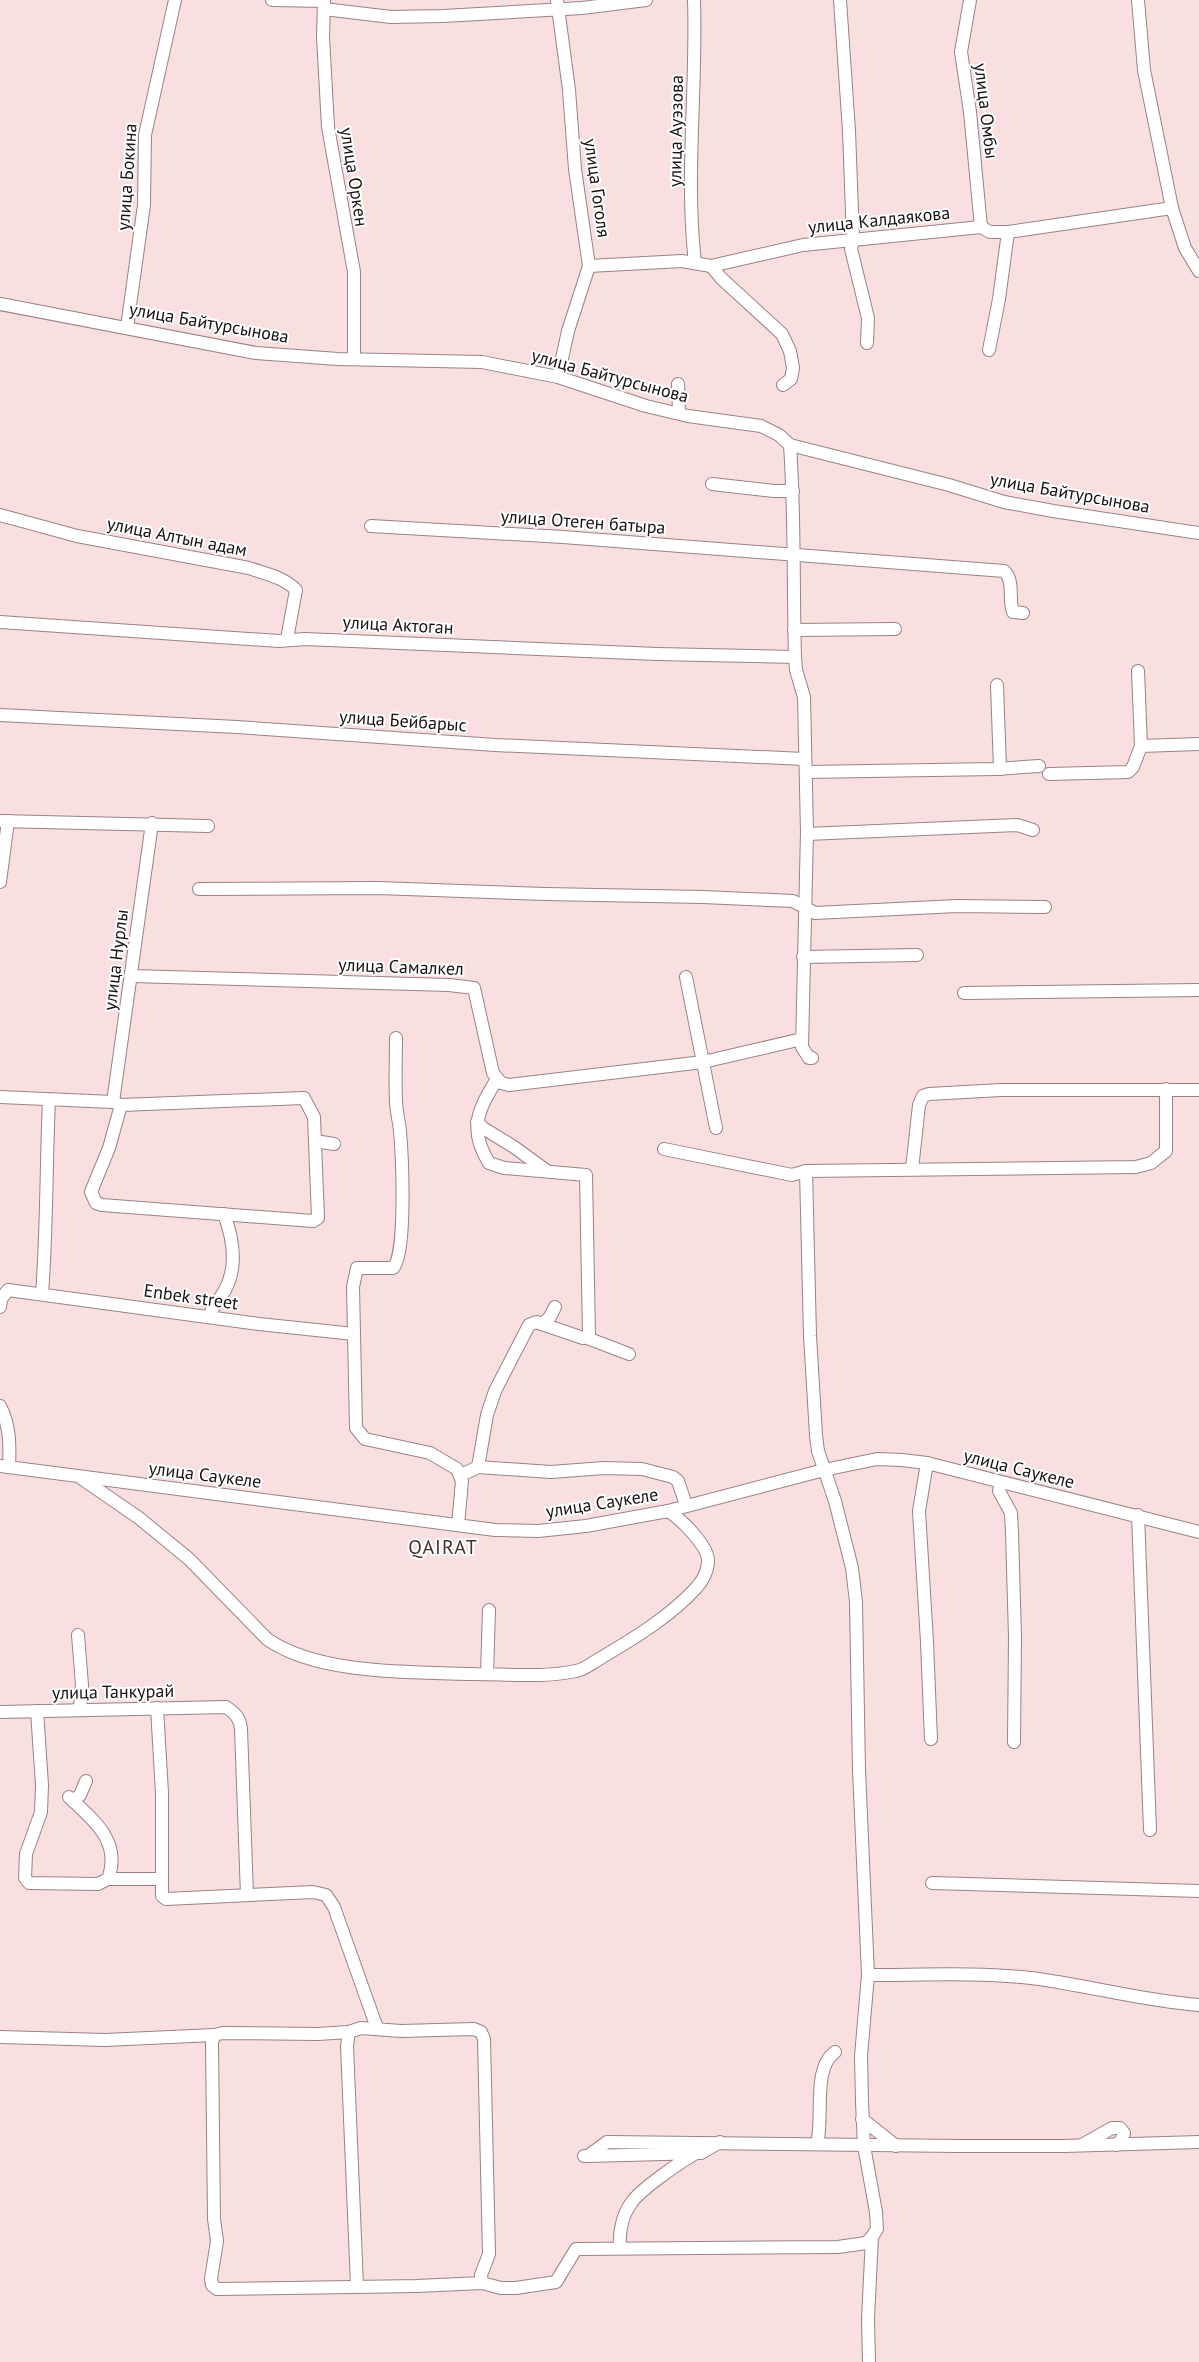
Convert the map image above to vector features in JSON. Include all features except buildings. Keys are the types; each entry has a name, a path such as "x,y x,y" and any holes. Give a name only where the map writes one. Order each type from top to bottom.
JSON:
{"street":[{"name":"улица Бокина","path":"127,327 144,206 145,135 175,0"},
{"path":"272,0 324,3 391,17 443,16 558,4 646,0"},
{"name":"улица Ауэзова","path":"694,0 695,74 691,170 695,263"},
{"path":"840,0 849,131 853,239 851,249 868,318 867,343"},
{"name":"улица Омбы","path":"970,0 961,52 970,112 981,226"},
{"path":"1138,0 1144,70 1172,208 1185,248 1199,272"},
{"name":"улица Оркен","path":"324,3 323,37 328,127 354,272 354,359"},
{"name":"улица Гоголя","path":"558,4 569,90 575,169 589,266 568,331 558,377"},
{"name":"улица Калдаякова","path":"589,266 682,261 712,266 803,245 981,226 990,232 1008,232 1172,208"},
{"path":"989,350 999,299 1008,232"},
{"path":"712,266 721,278 782,334 790,351 793,368 791,379 783,385"},
{"name":"улица Байтурсынова","path":"0,304 256,352 354,359 482,362 558,377 646,406 679,414 761,426 779,435 790,445 916,476 1004,502 1053,512 1199,533"},
{"path":"678,384 679,414"},
{"path":"790,445 793,491 792,555 795,657 796,670 804,697 807,834 802,1039 804,1053 809,1058 812,1058"},
{"path":"712,484 774,491 793,491"},
{"name":"улица Алтын адам","path":"0,515 77,536 249,568 276,577 290,584 296,590 287,639"},
{"name":"улица Отеген батыра","path":"371,526 563,537 1004,571 1009,577 1010,605 1014,612 1023,613"},
{"name":"улица Актоган","path":"0,622 279,641 287,639 657,654 795,657"},
{"path":"794,630 895,629"},
{"path":"1138,671 1141,746 1199,744"},
{"path":"997,685 1000,769"},
{"name":"улица Бейбарыс","path":"0,715 237,727 805,765 1128,772 1133,767 1141,746"},
{"path":"0,882 4,821 152,823 208,826"},
{"name":"улица Нурлы","path":"152,823 131,976 117,1103 109,1148 90,1192 96,1203 102,1205 224,1214"},
{"path":"807,834 1017,825 1033,830"},
{"path":"199,889 378,888 782,900 793,901 815,914 957,906 1045,907"},
{"path":"803,957 917,955"},
{"name":"улица Самалкел","path":"131,976 449,985 474,988 490,1064 497,1079"},
{"path":"686,977 716,1128"},
{"path":"964,993 1199,990"},
{"path":"396,1038 396,1099 400,1130 403,1218 400,1250 396,1265 393,1268 357,1268 353,1287 356,1428 365,1439 430,1453 450,1464 461,1475 461,1502 458,1524"},
{"path":"587,1338 589,1335 586,1175 504,1168 489,1163 481,1150 477,1115 497,1079 501,1083 509,1085 703,1062 802,1039"},
{"path":"664,1149 792,1174 912,1168 1127,1167 1151,1163 1166,1151 1166,1089"},
{"path":"912,1168 919,1104 923,1096 929,1094 1001,1090 1199,1090"},
{"path":"0,1097 117,1103 304,1098 314,1117 318,1212 315,1221 224,1214 230,1230 233,1266 226,1289 213,1306 209,1316"},
{"path":"42,1294 47,1223 46,1163 49,1100"},
{"path":"477,1122 547,1171"},
{"path":"315,1141 334,1144"},
{"path":"214,2035 212,2043 214,2219 217,2241 212,2285 217,2289 418,2286 482,2283 501,2288 516,2288 556,2282 576,2249 838,2247 866,2243 872,2237 876,2229 876,2212 864,2146 862,2119 862,2056 868,1975 860,1810 856,1602 852,1568 816,1435 810,1336 806,1172"},
{"name":"Enbek street","path":"0,1307 1,1300 8,1290 259,1324 354,1334"},
{"path":"542,1324 550,1317 555,1307"},
{"path":"478,1467 487,1416 495,1391 529,1325 533,1322 587,1338 629,1354"},
{"path":"0,1406 7,1419 10,1448 5,1466"},
{"name":"улица Саукеле","path":"5,1466 495,1530 538,1531 586,1526 668,1511 824,1470 877,1459 902,1460 927,1464 1138,1515 1199,1532"},
{"path":"927,1464 919,1511 931,1739"},
{"path":"461,1475 478,1467 551,1472 604,1468 642,1469 672,1477 678,1481 686,1505"},
{"path":"78,1477 139,1518 189,1559 267,1639 280,1648 306,1657 344,1665 395,1671 546,1675 578,1671 624,1645 666,1614 696,1588 705,1576 708,1561 705,1550 680,1520 668,1511"},
{"path":"1002,1483 999,1491 1010,1513 1012,1532 1015,1637 1014,1742"},
{"path":"1138,1515 1150,1830"},
{"path":"487,1674 489,1610"},
{"path":"76,1710 80,1707 82,1685 78,1635"},
{"name":"улица Танкурай","path":"0,1712 226,1707 240,1720 242,1729 246,1895"},
{"path":"157,1708 162,1793 162,1896 166,1899 313,1892 326,1895 334,1907 366,1997 370,2021 355,2030 347,2046 357,2286"},
{"path":"37,1711 42,1785 41,1812 26,1854 25,1878 29,1883 51,1884 98,1884 108,1879 161,1879"},
{"path":"86,1781 80,1795 71,1799 103,1829 110,1850 111,1871 108,1879"},
{"path":"932,1883 1199,1890"},
{"path":"868,1975 995,1974 1079,1985 1166,2003 1199,2005"},
{"path":"370,2014 377,2028"},
{"path":"0,2038 105,2040 223,2033 318,2034 377,2028 401,2031 474,2029 481,2032 484,2039 489,2254 480,2275 482,2283"},
{"path":"817,2144 821,2115 821,2074 828,2056 835,2052"},
{"path":"862,2119 896,2146"},
{"path":"1080,2146 1112,2128 1120,2128 1124,2133 1121,2141 1116,2146"},
{"path":"720,2142 708,2151 694,2154 586,2156 607,2142 720,2142 864,2146 1116,2146 1199,2142"},
{"path":"620,2248 620,2234 626,2213 632,2202 694,2154"},
{"path":"869,2362 868,2319 872,2237"}],"district":[{"name":"QAIRAT","path":"443,1547"}]}
